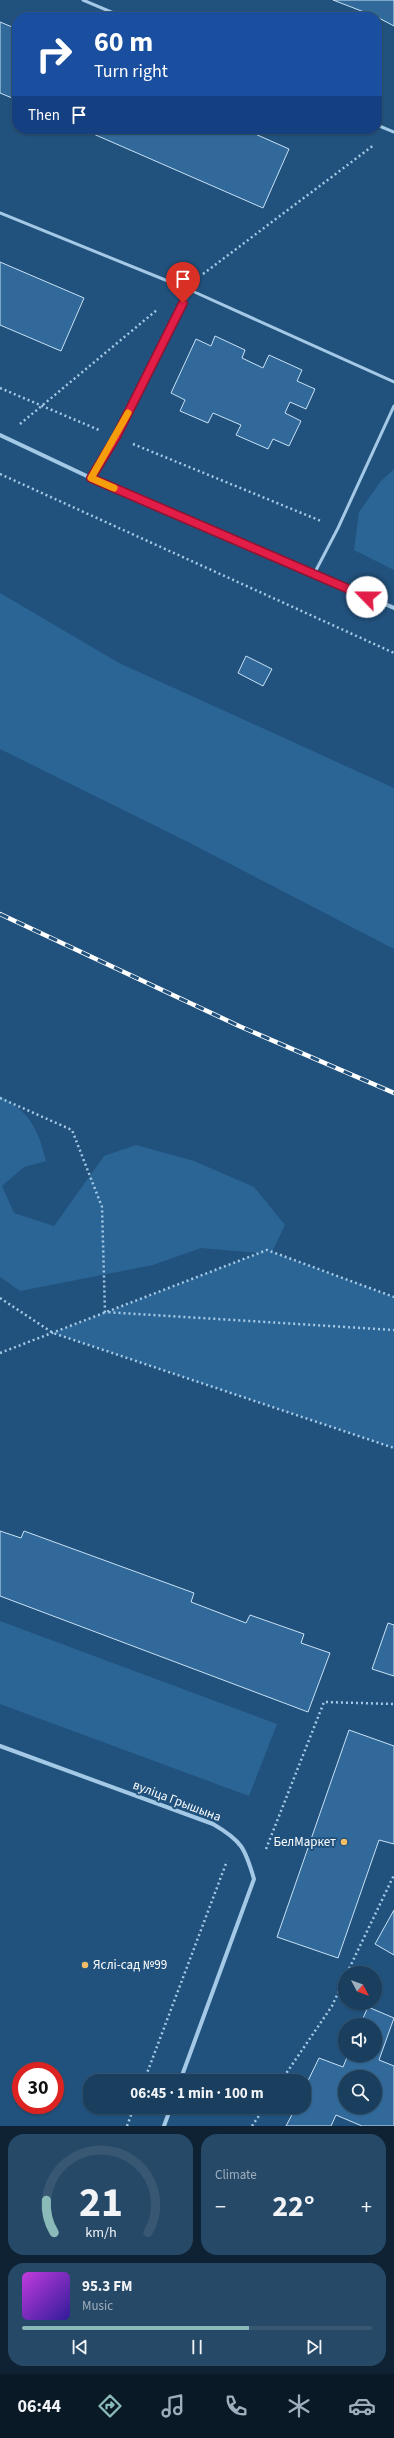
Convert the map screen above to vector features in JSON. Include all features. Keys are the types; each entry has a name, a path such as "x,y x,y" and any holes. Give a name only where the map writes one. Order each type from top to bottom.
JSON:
{"street":[{"path":"0,435 91,478 394,608"},
{"name":"вуліца Грышына","path":"0,1746 213,1824 235,1839 246,1850 254,1879"},
{"path":"183,2074 254,1879"},
{"path":"164,2126 168,2114"}],"lane":[{"path":"83,0 111,12"},
{"path":"382,127 394,132"},
{"path":"0,213 190,290 394,382"},
{"path":"91,478 116,437 190,290"},
{"path":"314,574 338,528 394,406"}],"path":[{"path":"0,388 338,528"},
{"path":"0,474 394,653"},
{"path":"0,1098 72,1130 102,1207 105,1312"},
{"path":"0,1353 267,1250 394,1297"},
{"path":"0,1298 53,1333 394,1448"},
{"path":"105,1312 394,1330"},
{"path":"254,1879 324,1702 394,1704"},
{"path":"147,2074 235,1839"},
{"path":"350,1966 394,1875"},
{"path":"286,2074 332,2006 338,1993"},
{"path":"127,2126 131,2114"},
{"path":"252,2126 260,2114"}],"shaded area":[{"path":"394,469 394,570 354,550 359,512 381,481"},
{"path":"0,593 119,663 394,788 394,949 186,841 0,749"},
{"path":"0,1096 19,1108 31,1122 40,1140 46,1161 24,1167 2,1186 14,1213 54,1226 104,1156 136,1145 194,1161 254,1187 285,1225 272,1252 394,1297 394,1448 53,1333 259,1253 201,1248 153,1265 20,1291 0,1277"},
{"path":"0,1621 277,1724 249,1796 0,1704"}],"building":[{"path":"333,0 394,0 394,26 382,20 382,12 364,12"},
{"path":"0,22 12,27 12,98 0,93"},
{"path":"93,134 255,134 289,149 263,208"},
{"path":"0,262 84,298 61,351 0,325"},
{"path":"215,336 245,350 242,358 263,368 269,355 302,370 297,381 315,389 306,409 290,402 285,413 301,421 289,446 273,439 268,449 236,435 241,425 213,413 208,423 180,411 185,400 171,393 196,339 211,346"},
{"path":"246,656 272,669 263,686 238,673"},
{"path":"0,1531 21,1538 24,1531 194,1593 191,1602 246,1623 250,1615 304,1634 301,1643 330,1653 308,1712 0,1596"},
{"path":"388,1623 394,1625 394,1676 372,1669"},
{"name":"БелМаркет","path":"349,1730 394,1746 394,1844 379,1840 338,1958 277,1937"},
{"path":"394,1910 394,1955 375,1944"},
{"path":"367,2010 375,2010 394,2018 382,2052 382,2018 363,2018"},
{"path":"319,2058 343,2067 345,2062 382,2061 394,2066 394,2126 362,2126 336,2115 331,2126 286,2126 292,2114 311,2114 311,2075"}],"railway":[{"path":"0,914 239,1026 394,1093"}],"slow traffic":[{"path":"114,488 91,478 116,437 128,413"}],"place":[{"name":"БелМаркет","path":"344,1842"},
{"name":"Яслі-сад №99","path":"85,1965"}],"route":[{"path":"183,303 116,437 91,478 367,597"}]}
